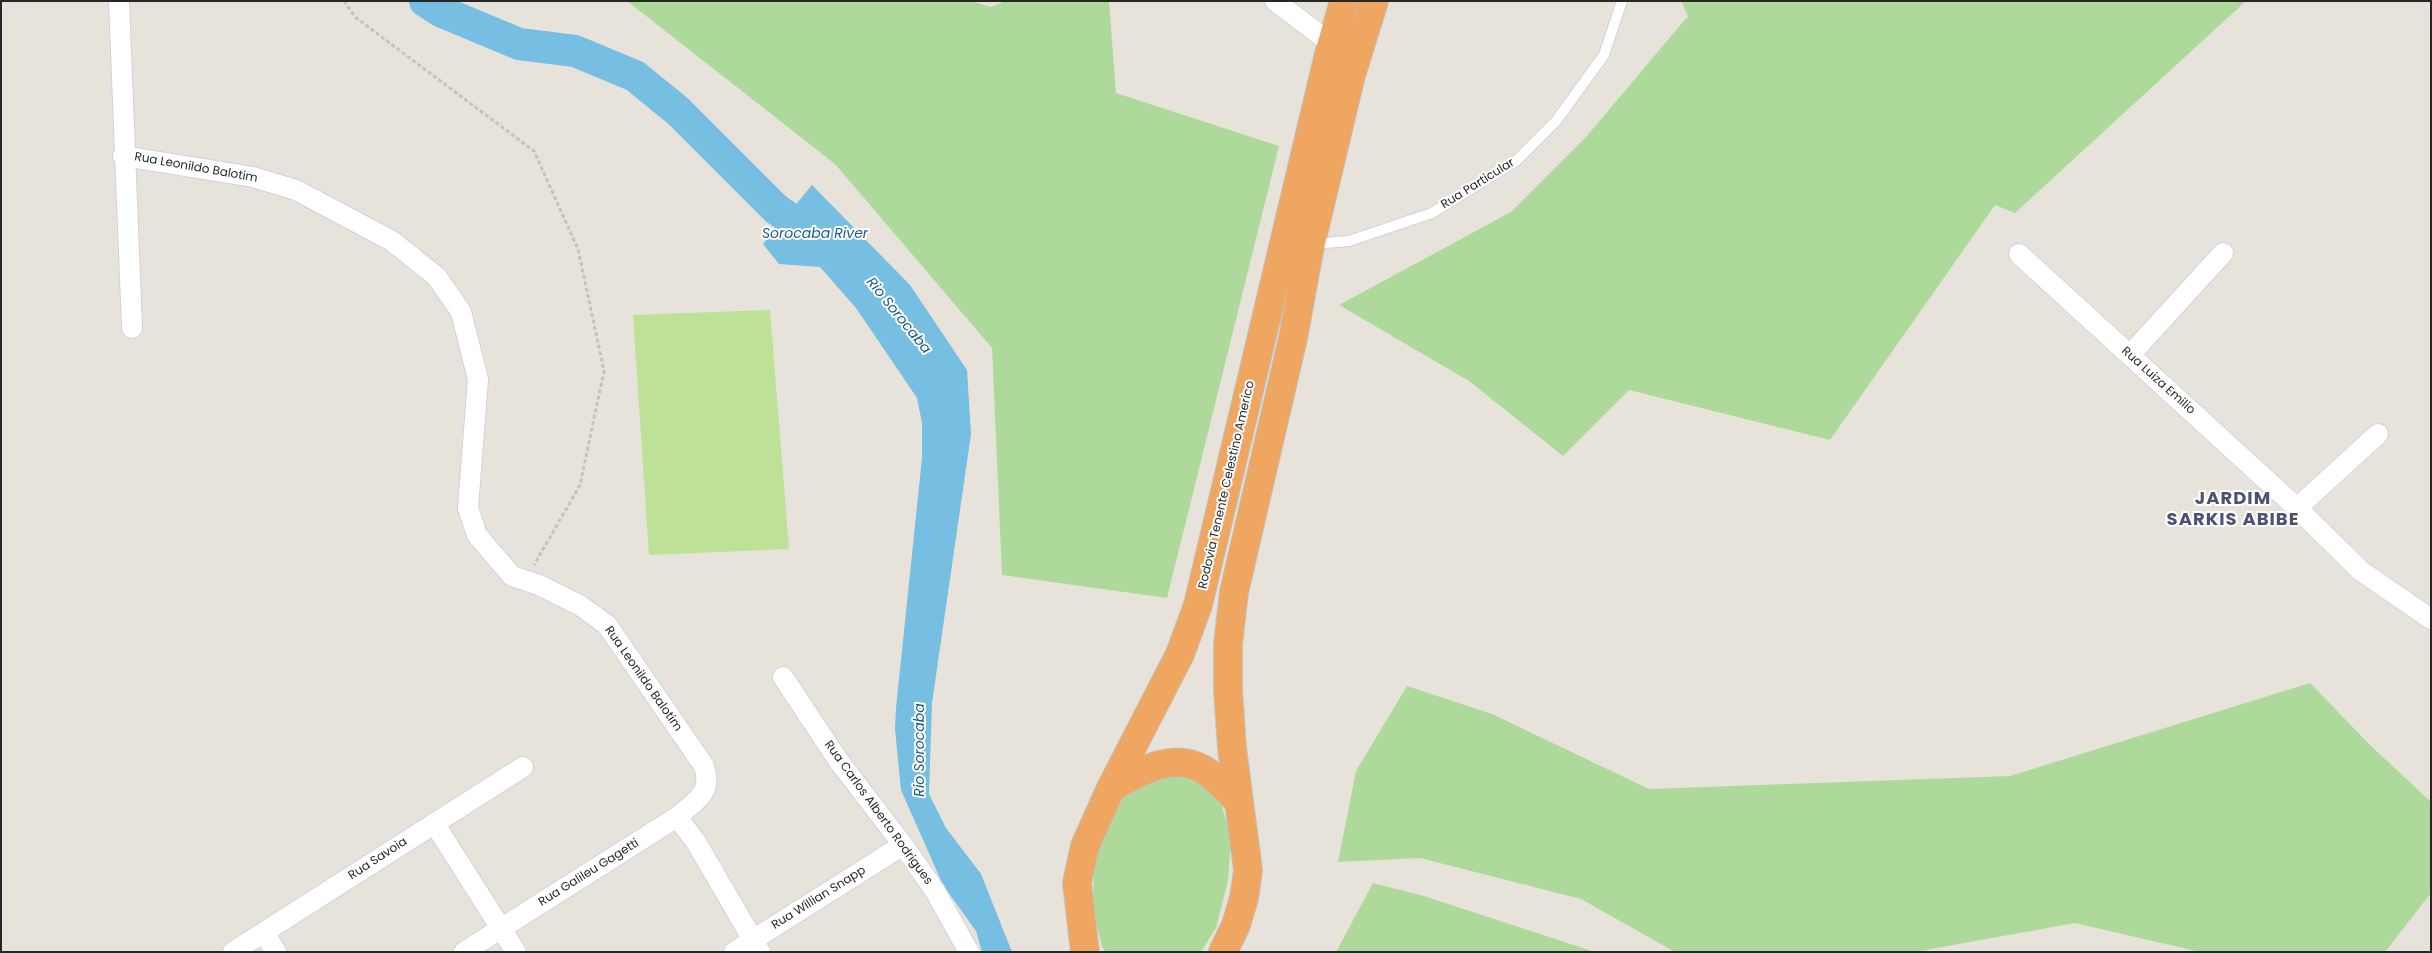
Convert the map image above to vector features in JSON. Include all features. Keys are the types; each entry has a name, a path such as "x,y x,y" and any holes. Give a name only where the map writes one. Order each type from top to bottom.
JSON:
{"highway":[{"name":"Rodovia Tenente Celestino Americo","path":"1085,952 1077,883 1085,846 1111,788 1180,654 1198,605 1332,44 1344,1"},
{"path":"1223,952 1236,925 1244,898 1248,870 1238,801 1228,690 1228,644 1234,592 1293,338 1311,244 1351,74 1374,1"},
{"path":"1111,788 1148,767 1173,762 1191,764 1210,774 1238,801"}],"street":[{"path":"119,1 123,156 132,328"},
{"path":"1275,1 1332,44"},
{"name":"Rua Leonildo Balotim","path":"123,156 253,177 296,190 392,241 436,277 461,312 478,379 468,508 477,536 512,576 581,606 607,625 704,766 708,778 706,790 677,817"},
{"path":"2130,355 2223,253"},
{"name":"Rua Luiza Emilio","path":"2019,254 2297,508 2361,571 2431,619"},
{"path":"2297,508 2378,434"},
{"name":"Rua Carlos Alberto Rodrigues","path":"784,677 838,760 903,845 935,891 969,952"},
{"name":"Rua Savoia","path":"233,952 523,768"},
{"path":"677,817 696,842 756,946"},
{"name":"Rua Galileu Gagetti","path":"464,952 677,817"},
{"path":"434,823 516,952"},
{"name":"Rua Willian Snapp","path":"734,952 756,946 903,845"},
{"path":"264,932 276,952"}],"lane":[{"name":"Rua Particular","path":"1311,244 1349,241 1432,213 1516,161 1556,121 1604,55 1622,1"}],"path":[{"path":"344,1 355,17 534,151 578,249 604,370 580,485 525,581"}],"green space":[{"path":"627,1 972,1 990,7 1006,1 1109,1 1116,93 1279,146 1167,598 1002,575 992,348 835,164"},
{"path":"1681,1 2246,1 2015,213 1995,205 1830,440 1629,390 1563,456 1469,381 1339,305 1511,212 1586,137 1688,16"},
{"path":"770,310 789,549 649,555 633,315"},
{"path":"2310,683 2370,745 2431,802 2431,893 2385,952 2200,952 2075,923 1915,952 1675,952 1581,899 1420,858 1338,862 1356,771 1407,686 1492,714 1649,789 2010,776"},
{"path":"1185,772 1218,794 1231,836 1228,881 1216,928 1201,952 1106,952 1102,947 1093,908 1094,859 1123,795 1134,781"},
{"path":"1373,883 1424,896 1595,952 1336,952"}],"water":[{"name":"Sorocaba River","path":"812,185 910,285 967,370 971,434 932,703 929,794 946,828 981,874 1012,952 982,952 976,931 943,885 901,790 895,729 896,708 922,458 922,423 917,398 856,308 820,267 779,264 763,244"}],"waterway":[{"name":"Rio Sorocaba","path":"425,1 440,11 519,44 575,51 635,76 678,111 776,209 823,241"}],"district":[{"name":"JARDIM SARKIS ABIBE","path":"2233,509"}]}
